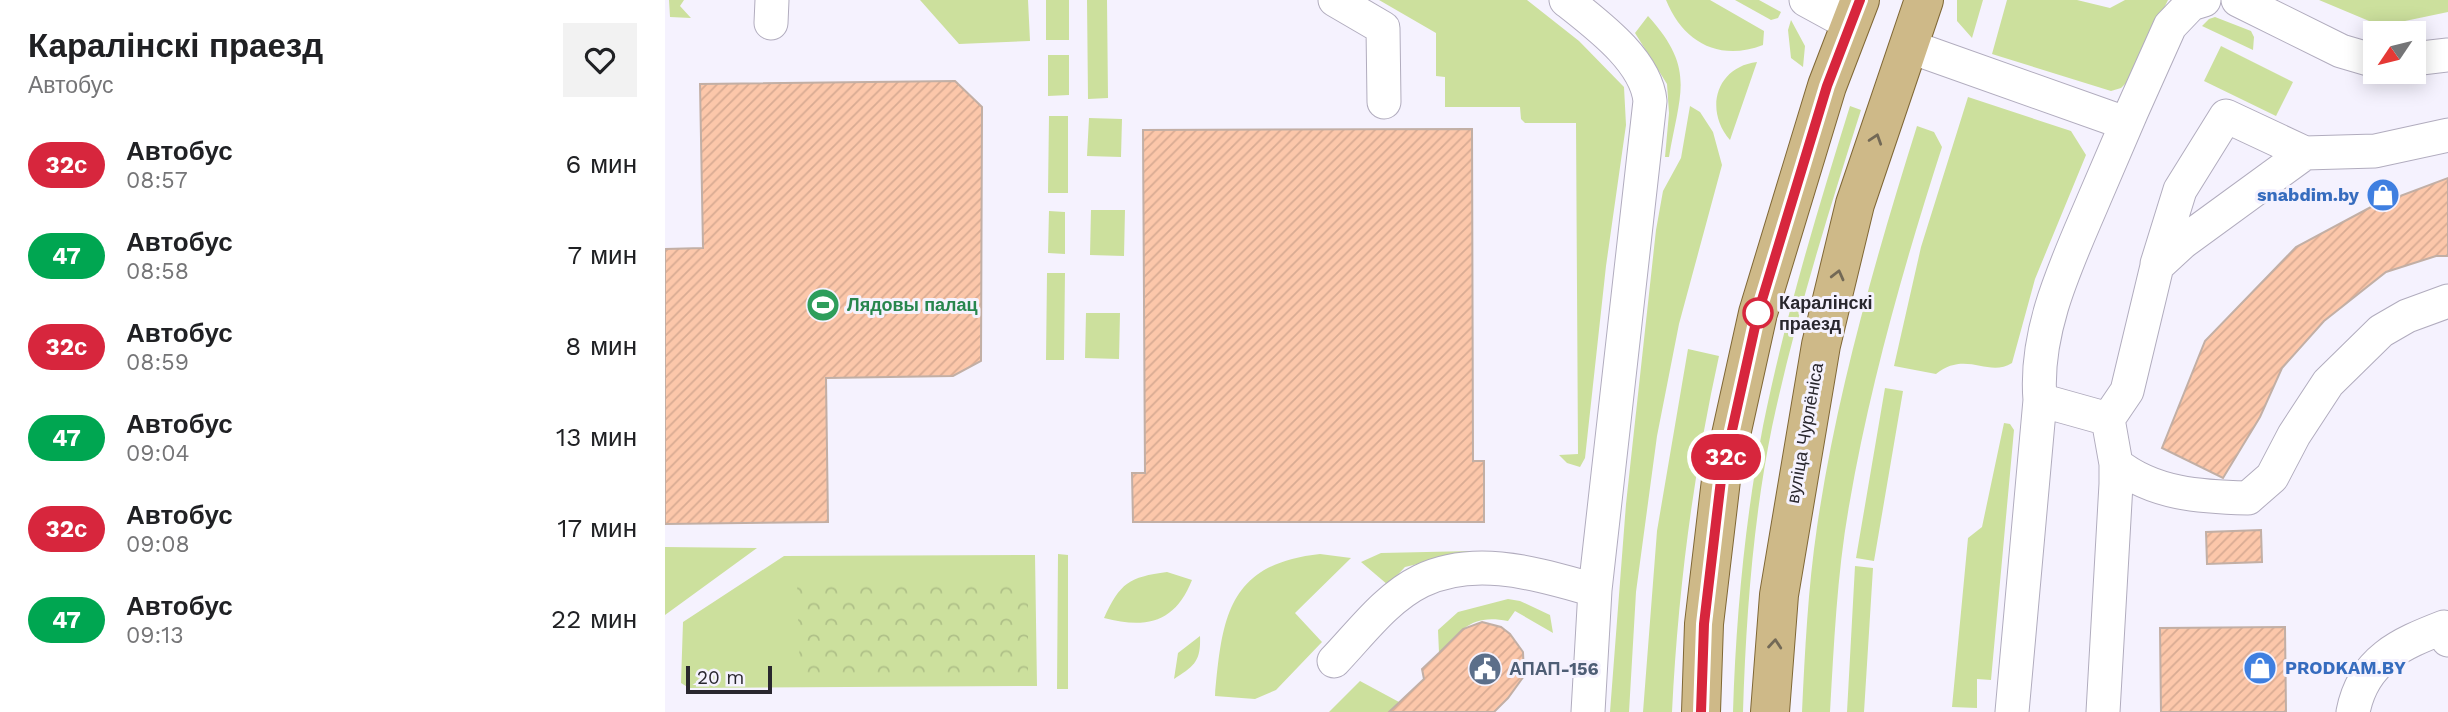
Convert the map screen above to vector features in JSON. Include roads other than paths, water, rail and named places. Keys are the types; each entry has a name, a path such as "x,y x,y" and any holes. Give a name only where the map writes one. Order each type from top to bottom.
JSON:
{"main road":[{"name":"вуліца Чурлёніса","path":"1770,712 1779,595 1821,345 1855,204 1924,0"},
{"path":"1701,712 1704,624 1723,467 1758,313 1827,86 1855,12 1908,46"}],"street":[{"path":"1335,0 1383,28 1384,102"},
{"path":"1566,0 1596,26 1637,69 1647,85 1650,101 1595,590 1588,712"},
{"path":"1806,0 1855,12"},
{"path":"2012,712 2040,400 2040,361 2067,258 2170,26 2191,4 2204,0"},
{"path":"2238,0 2341,51 2363,57"},
{"path":"1908,46 2125,123"},
{"path":"2426,58 2448,55"},
{"path":"2103,712 2116,464 2108,419 2127,390 2157,266 2180,190 2226,116 2305,153 2375,151 2448,135"},
{"path":"2157,266 2237,200 2305,153"},
{"path":"2116,464 2136,480 2197,496 2248,498 2272,477 2294,435 2327,383 2381,331 2407,316 2448,301"},
{"path":"2040,400 2108,419"},
{"path":"1334,661 1388,605 1420,581 1453,570 1496,566 1595,590"},
{"path":"2353,712 2361,687 2379,661 2398,645 2444,626 2448,640"}],"place":[{"name":"snabdim.by","path":"2383,195"},
{"name":"Лядовы палац","path":"823,305"},
{"name":"Каралінскі праезд","path":"1758,313"},
{"name":"PRODKAM.BY","path":"2260,668"},
{"name":"АПАП-156","path":"1485,669"}]}
